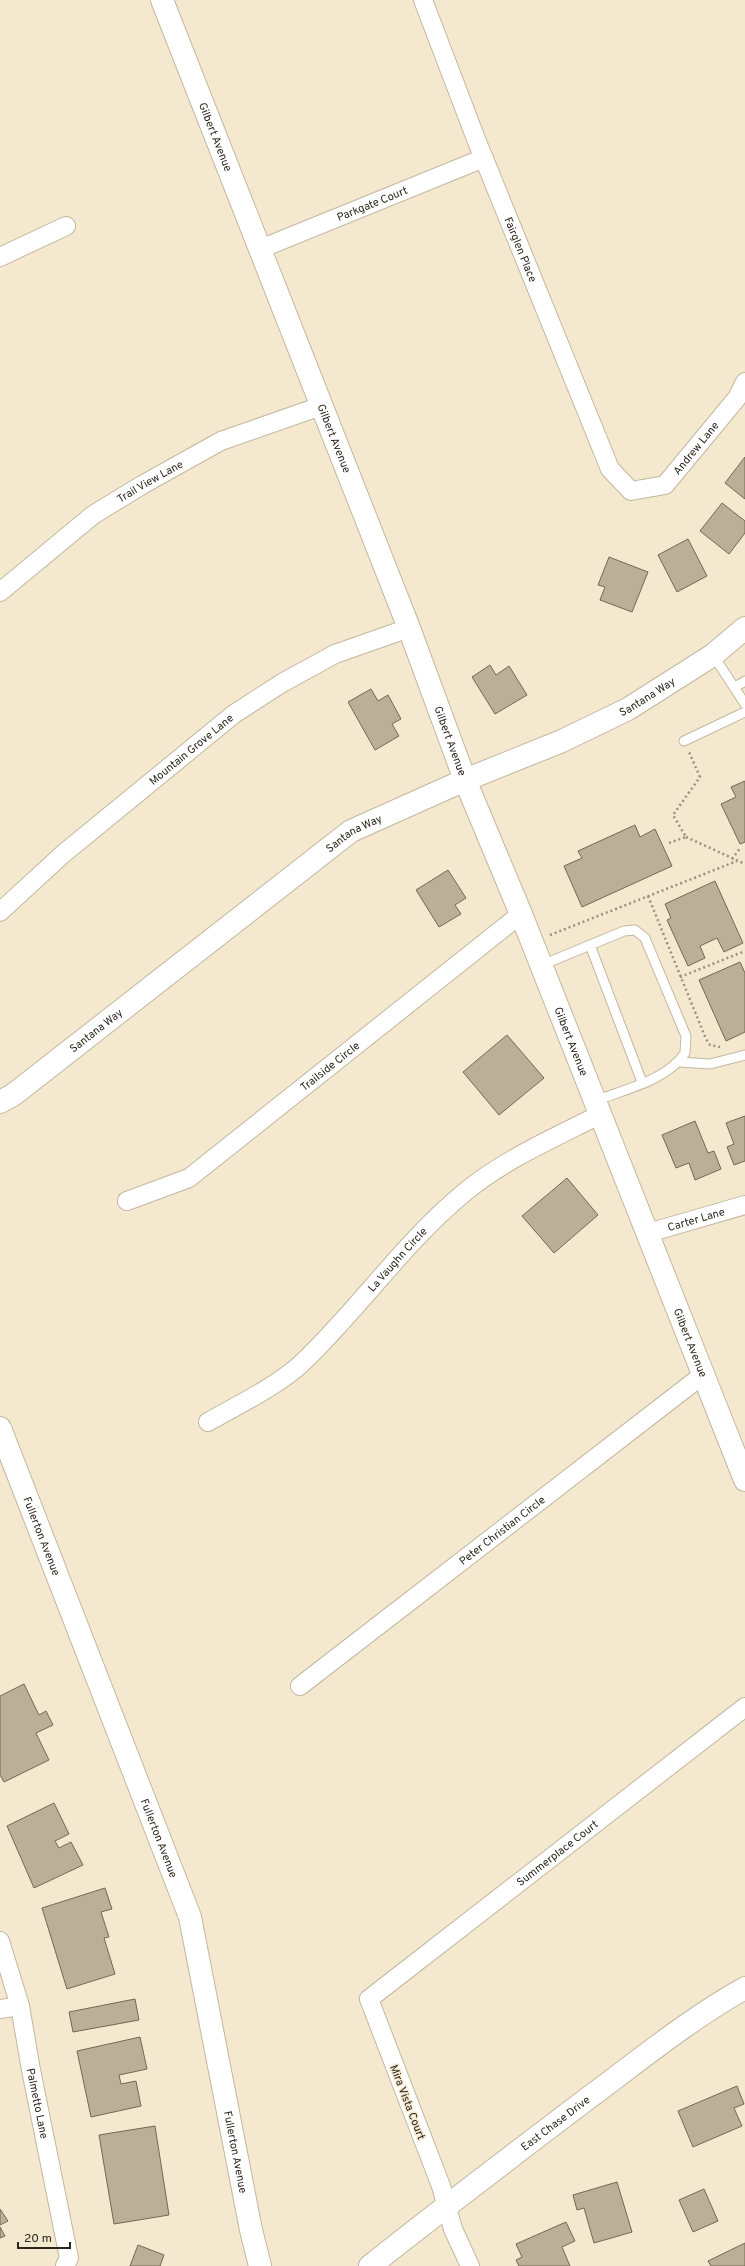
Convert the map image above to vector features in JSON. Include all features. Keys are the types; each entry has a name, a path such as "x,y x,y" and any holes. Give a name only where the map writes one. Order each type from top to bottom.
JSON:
{"street":[{"name":"Gilbert Avenue","path":"162,0 409,628 465,780 542,965 745,1480"},
{"name":"Fairglen Place","path":"423,0 484,158 610,469 631,491"},
{"name":"Parkgate Court","path":"260,249 484,158"},
{"path":"0,257 66,226"},
{"name":"Andrew Lane","path":"631,491 665,485 737,398 745,382"},
{"name":"Trail View Lane","path":"0,592 92,515 142,485 221,441 321,406"},
{"name":"Mountain Grove Lane","path":"0,912 63,854 234,714 282,682 335,654 409,628"},
{"name":"Santana Way","path":"0,1102 13,1095 98,1030 351,831 465,780 562,741 628,708 713,655 745,628"},
{"name":"Trailside Circle","path":"127,1201 189,1178 521,914"},
{"name":"La Vaughn Circle","path":"208,1422 259,1393 302,1364 422,1233 464,1192 500,1166 598,1107"},
{"name":"Carter Lane","path":"648,1233 745,1205"},
{"name":"Peter Christian Circle","path":"300,1686 704,1374"},
{"name":"Fullerton Avenue","path":"0,1428 190,1917 249,2222 260,2266"},
{"name":"Summerplace Court","path":"369,1999 745,1707"},
{"name":"Palmetto Lane","path":"0,1941 20,2006 30,2070 69,2258 65,2266"},
{"name":"East Chase Drive","path":"370,2266 446,2204 689,2024 745,1988"},
{"name":"Mira Vista Court","path":"369,1999 446,2204 453,2229 470,2266"},
{"path":"0,2009 20,2006"}],"lane":[{"path":"713,655 745,704"},
{"path":"735,687 745,681"},
{"path":"684,740 745,712"},
{"path":"542,965 630,930 640,933 645,938 686,1036 685,1053 679,1062 661,1075 642,1082 598,1107"},
{"path":"590,945 642,1082"},
{"path":"679,1062 710,1064 745,1055"}],"path":[{"path":"684,740 700,777 673,815 686,837 745,864"},
{"path":"669,843 686,837"},
{"path":"732,859 740,847"},
{"path":"532,942 737,861"},
{"path":"648,896 706,1039 710,1045 718,1047 725,1046"},
{"path":"680,977 745,951"}],"building":[{"path":"745,457 745,499 725,483"},
{"path":"722,503 745,521 745,533 729,554 700,531"},
{"path":"688,539 707,576 677,592 658,555"},
{"path":"609,557 648,572 632,612 600,600 605,587 598,585"},
{"path":"490,665 496,675 509,666 527,695 495,714 472,677"},
{"path":"371,689 378,701 388,695 401,719 392,724 399,736 375,750 348,702"},
{"path":"745,781 745,842 740,844 721,804 736,797 731,787"},
{"path":"635,825 640,837 655,829 672,866 582,907 564,866 582,858 578,851"},
{"path":"448,870 466,898 455,905 461,914 439,927 416,890"},
{"path":"715,881 743,943 724,952 717,938 700,946 705,958 688,966 667,920 671,918 665,904"},
{"path":"740,962 745,973 745,1032 726,1041 699,980"},
{"path":"507,1035 544,1078 499,1115 463,1072"},
{"path":"745,1116 745,1161 734,1165 727,1147 734,1144 726,1123"},
{"path":"695,1121 708,1153 714,1151 721,1169 695,1180 689,1163 676,1168 662,1135"},
{"path":"567,1178 598,1215 554,1253 522,1216"},
{"path":"24,1684 39,1715 46,1711 53,1725 36,1733 49,1760 4,1782 0,1775 0,1696"},
{"path":"54,1803 69,1834 55,1841 59,1848 71,1842 83,1865 34,1888 7,1826"},
{"path":"105,1888 112,1909 101,1912 109,1937 104,1938 115,1974 67,1989 42,1908"},
{"path":"135,1999 139,2020 73,2032 69,2012"},
{"path":"140,2037 147,2069 119,2075 121,2084 136,2081 141,2106 91,2117 77,2051"},
{"path":"737,2086 744,2104 734,2108 742,2126 693,2147 678,2111"},
{"path":"155,2126 169,2215 114,2224 99,2135"},
{"path":"617,2182 632,2232 594,2243 584,2208 577,2210 573,2195"},
{"path":"704,2189 718,2221 693,2232 679,2200"},
{"path":"0,2209 8,2221 0,2225"},
{"path":"566,2222 575,2241 562,2247 570,2266 519,2266 516,2260 522,2257 516,2244"},
{"path":"0,2227 5,2236 0,2238"},
{"path":"745,2243 745,2266 711,2266 708,2261"},
{"path":"138,2245 164,2255 160,2266 130,2266"}]}
